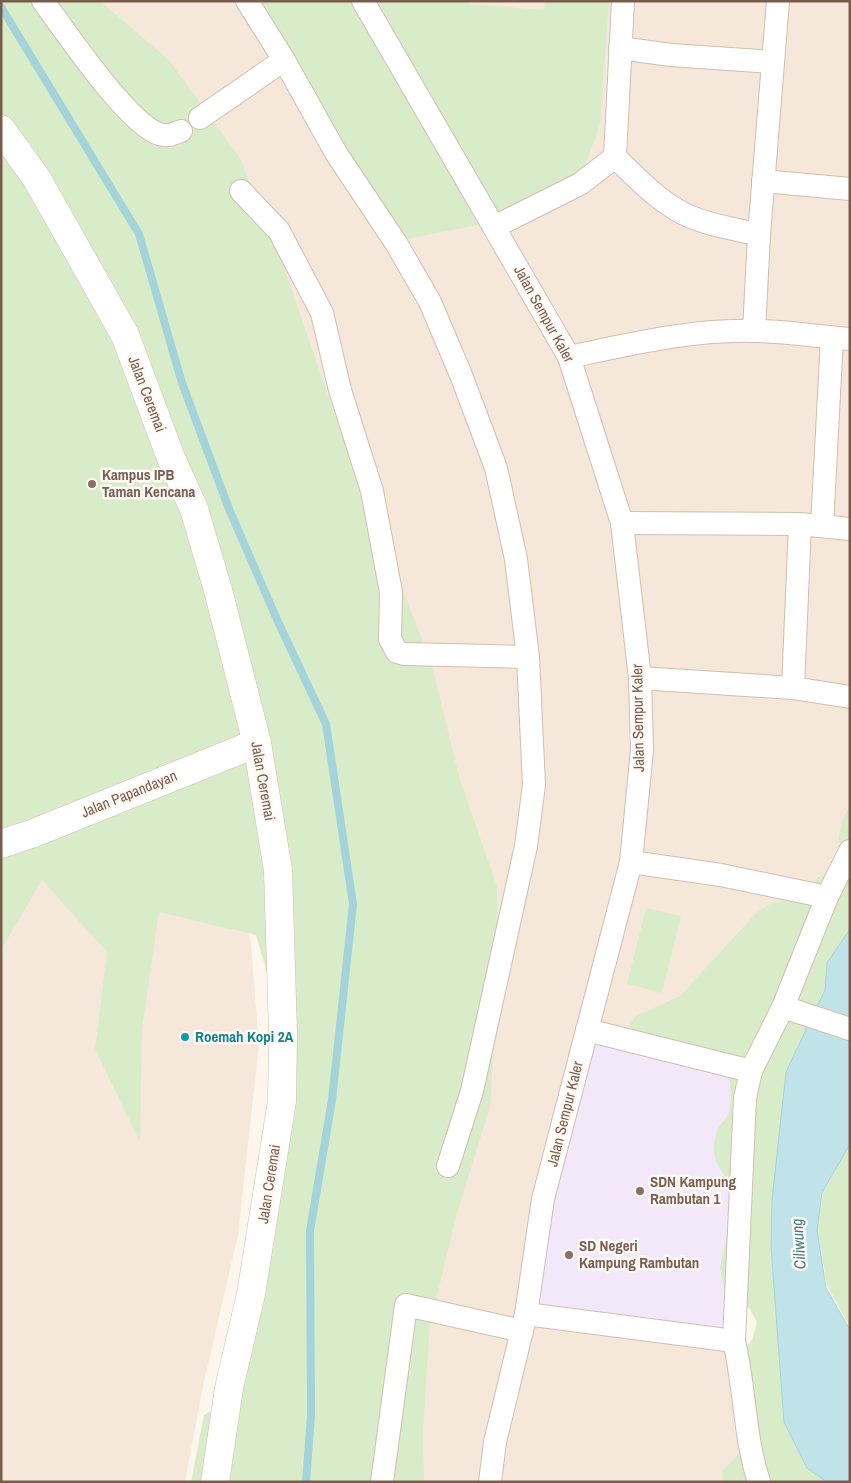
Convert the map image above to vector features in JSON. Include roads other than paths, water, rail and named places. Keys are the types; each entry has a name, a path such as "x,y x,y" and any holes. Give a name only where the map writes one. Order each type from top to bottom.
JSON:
{"street":[{"path":"43,1 70,40 131,114 150,130 160,135 170,136 181,131"},
{"path":"248,1 284,60 336,153 396,242 430,302 461,375 496,468 516,558 528,657 534,785 526,846 472,1091 448,1166"},
{"name":"Jalan Sempur Kaler","path":"363,1 496,226 570,357 622,523 640,678 642,750 631,862 543,1200 524,1322 495,1442 490,1482"},
{"path":"496,226 580,184 615,156 623,1"},
{"path":"754,330 759,235 778,1"},
{"path":"620,48 671,55 773,62"},
{"path":"200,118 284,60"},
{"name":"Jalan Ceremai","path":"1,129 37,179 125,335 171,458 194,509 218,590 257,743 278,870 283,1034 282,1101 251,1294 229,1388 215,1482"},
{"path":"615,156 659,198 677,211 698,219 759,235"},
{"path":"763,182 850,188"},
{"path":"241,191 278,231 322,313 340,390 372,491 391,592 390,639 393,648 397,652 404,654 528,657"},
{"path":"570,357 630,343 754,330 841,338 811,525 793,688"},
{"path":"622,523 811,525 850,529"},
{"path":"640,678 793,688 850,697"},
{"name":"Jalan Papandayan","path":"1,844 34,833 257,743"},
{"path":"759,1482 752,1460 740,1365 734,1341 745,1098 751,1070 783,1007 827,897 850,852"},
{"path":"631,862 721,875 827,897"},
{"path":"783,1007 850,1029"},
{"path":"587,1030 751,1070"},
{"path":"382,1482 406,1305 524,1322 734,1341"},
{"path":"752,1460 776,1482"}],"water":[{"name":"Ciliwung","path":"850,929 850,1144 822,1193 817,1230 826,1288 850,1330 850,1482 827,1482 807,1468 784,1422 771,1246 772,1200 786,1072 825,990 827,963"}],"waterway":[{"path":"1,7 139,234 182,383 229,509 279,624 326,724 353,904 332,1100 310,1231 311,1416 306,1482"}],"place":[{"name":"Kampus IPB Taman Kencana","path":"92,484"},
{"name":"Roemah Kopi 2A","path":"185,1037"},
{"name":"SDN Kampung Rambutan 1","path":"640,1191"},
{"name":"SD Negeri Kampung Rambutan","path":"569,1255"}]}
